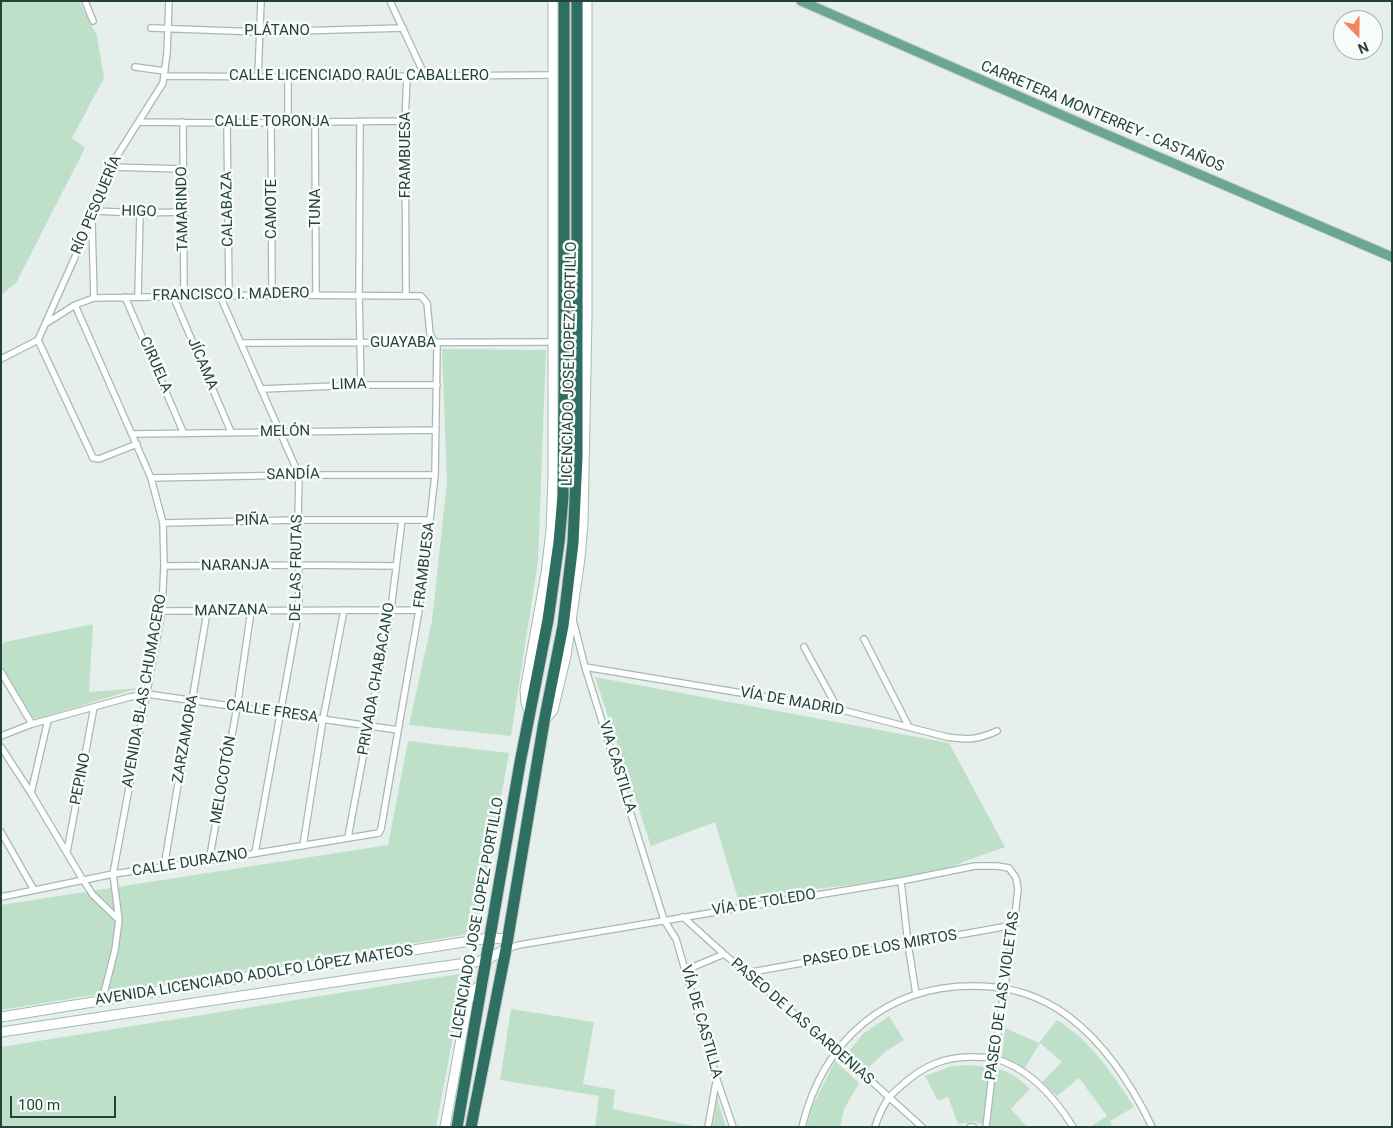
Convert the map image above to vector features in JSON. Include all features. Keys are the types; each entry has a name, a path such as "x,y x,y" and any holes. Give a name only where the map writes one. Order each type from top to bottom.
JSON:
{"highway":[{"name":"LICENCIADO JOSE LOPEZ PORTILLO","path":"471,1127 507,944 544,722 563,626 573,543 577,438 564,1"},
{"name":"LICENCIADO JOSE LOPEZ PORTILLO","path":"457,1127 520,763 548,620 559,542 563,497 559,342 570,224 577,1"}],"main road":[{"name":"CARRETERA MONTERREY - CASTAÑOS","path":"801,1 1392,257"}],"street":[{"path":"85,1 93,21"},
{"path":"165,73 169,29 169,1"},
{"path":"258,77 261,1"},
{"path":"390,1 425,76"},
{"name":"LICENCIADO JOSE LOPEZ PORTILLO","path":"553,1 559,342"},
{"name":"LICENCIADO JOSE LOPEZ PORTILLO","path":"544,722 553,710 556,702 566,656 580,558 585,457 587,1"},
{"name":"PLÁTANO","path":"150,28 260,32 403,28"},
{"name":"CALLE LICENCIADO RAÚL CABALLERO","path":"135,67 165,73 258,77 553,75"},
{"name":"RÍO PESQUERÍA","path":"38,340 92,221 102,186 110,167 161,88 165,73"},
{"path":"288,77 288,122"},
{"name":"FRAMBUESA","path":"406,294 405,121 407,77"},
{"path":"360,121 359,294 361,385"},
{"name":"CALLE TORONJA","path":"139,122 405,121"},
{"name":"TAMARINDO","path":"183,122 184,296"},
{"name":"TUNA","path":"315,122 316,294"},
{"name":"CALABAZA","path":"226,123 229,296"},
{"name":"CAMOTE","path":"271,123 272,295"},
{"path":"110,167 182,170"},
{"name":"HIGO","path":"95,211 183,212"},
{"path":"138,296 140,213"},
{"path":"92,221 94,298"},
{"name":"FRANCISCO I. MADERO","path":"45,324 75,305 94,298 316,294 406,294 424,297"},
{"name":"JÍCAMA","path":"173,296 231,432"},
{"name":"DE LAS FRUTAS","path":"220,296 299,474 299,610 255,853"},
{"name":"CIRUELA","path":"125,297 184,434"},
{"name":"FRAMBUESA","path":"379,833 419,610 435,475 436,343 430,334 427,303 424,297"},
{"name":"AVENIDA BLAS CHUMACERO","path":"75,305 151,478 163,523 162,611 113,874 119,920 115,950 102,1001"},
{"path":"1,359 38,340 93,458 99,459 137,444"},
{"name":"GUAYABA","path":"242,343 559,342"},
{"name":"LIMA","path":"261,389 361,385 437,385"},
{"name":"MELÓN","path":"133,434 436,430"},
{"name":"SANDÍA","path":"151,478 299,474 435,475"},
{"name":"PRIVADA CHABACANO","path":"348,837 391,609 402,520"},
{"name":"PIÑA","path":"163,523 430,520"},
{"name":"NARANJA","path":"164,566 396,566"},
{"path":"303,846 323,719 344,610"},
{"name":"MANZANA","path":"162,611 419,610"},
{"name":"MELOCOTÓN","path":"209,861 237,707 251,611"},
{"name":"ZARZAMORA","path":"164,867 207,612"},
{"name":"VIA CASTILLA","path":"572,615 585,667 664,920"},
{"path":"864,639 909,727"},
{"path":"804,647 838,709"},
{"name":"VÍA DE MADRID","path":"585,667 838,709 963,739 980,738 996,731"},
{"path":"1,672 4,683 32,724"},
{"path":"1,736 32,724 94,706 146,694"},
{"name":"CALLE FRESA","path":"146,694 398,730"},
{"name":"PEPINO","path":"67,852 94,706"},
{"path":"31,792 48,720"},
{"path":"1,747 31,792 93,895 119,920"},
{"path":"1,832 34,890"},
{"name":"CALLE DURAZNO","path":"1,897 113,874 209,861 379,833"},
{"name":"VÍA DE TOLEDO","path":"507,944 519,945 901,881 975,866 1009,868"},
{"name":"PASEO DE LAS VIOLETAS","path":"986,1127 1018,889 1016,878 1009,868"},
{"path":"901,881 916,994"},
{"name":"PASEO DE LAS GARDENIAS","path":"683,917 837,1050 922,1127"},
{"name":"VÍA DE CASTILLA","path":"664,920 676,939 717,1080 733,1127"},
{"name":"PASEO DE LOS MIRTOS","path":"746,973 1014,925"},
{"name":"AVENIDA LICENCIADO ADOLFO LÓPEZ MATEOS","path":"1,1017 489,938 507,944"},
{"path":"507,944 519,945"},
{"name":"AVENIDA LICENCIADO ADOLFO LÓPEZ MATEOS","path":"1,1032 486,960 507,944"},
{"path":"686,970 724,954"},
{"path":"445,1127 468,1000 475,988 483,984"},
{"path":"802,1127 808,1104 816,1085 837,1050 851,1033 866,1020 897,1001 939,988 961,986 1005,987 1032,996 1068,1016 1100,1047 1129,1084 1152,1127"},
{"path":"874,1127 889,1097 917,1072 938,1061 966,1056 994,1058 1013,1067 1044,1088 1054,1098 1073,1127"},
{"path":"708,1127 717,1080"}],"green space":[{"path":"1,1 79,1 97,36 104,78 72,138 85,148 16,283 1,295"},
{"path":"442,349 546,350 538,561 511,736 409,725 432,621 447,482"},
{"path":"93,624 89,692 140,688 36,719 32,717 1,669 1,646 5,642"},
{"path":"595,677 949,743 1005,847 927,875 738,899 715,822 651,846"},
{"path":"408,741 509,753 476,933 1,1010 1,905 388,845"},
{"path":"465,973 436,1127 1,1127 1,1047"},
{"path":"511,1009 594,1022 583,1084 615,1090 613,1109 698,1127 595,1127 599,1096 500,1080"},
{"path":"889,1016 904,1040 886,1051 866,1070 847,1053 863,1034"},
{"path":"1057,1020 1091,1048 1118,1082 1134,1107 1110,1121 1113,1127 1090,1127 1107,1116 1079,1078 1057,1096 1042,1082 1062,1062 1040,1043 1024,1069 1002,1057 1005,1028 1039,1043"},
{"path":"835,1061 859,1083 844,1109 840,1127 807,1127 811,1109"},
{"path":"966,1065 990,1067 984,1125 975,1122 958,1124 948,1097 938,1101 925,1076 949,1067"},
{"path":"996,1069 1010,1073 1030,1089 1011,1109 1027,1127 990,1127"},
{"path":"717,1098 726,1127 713,1127"}]}
